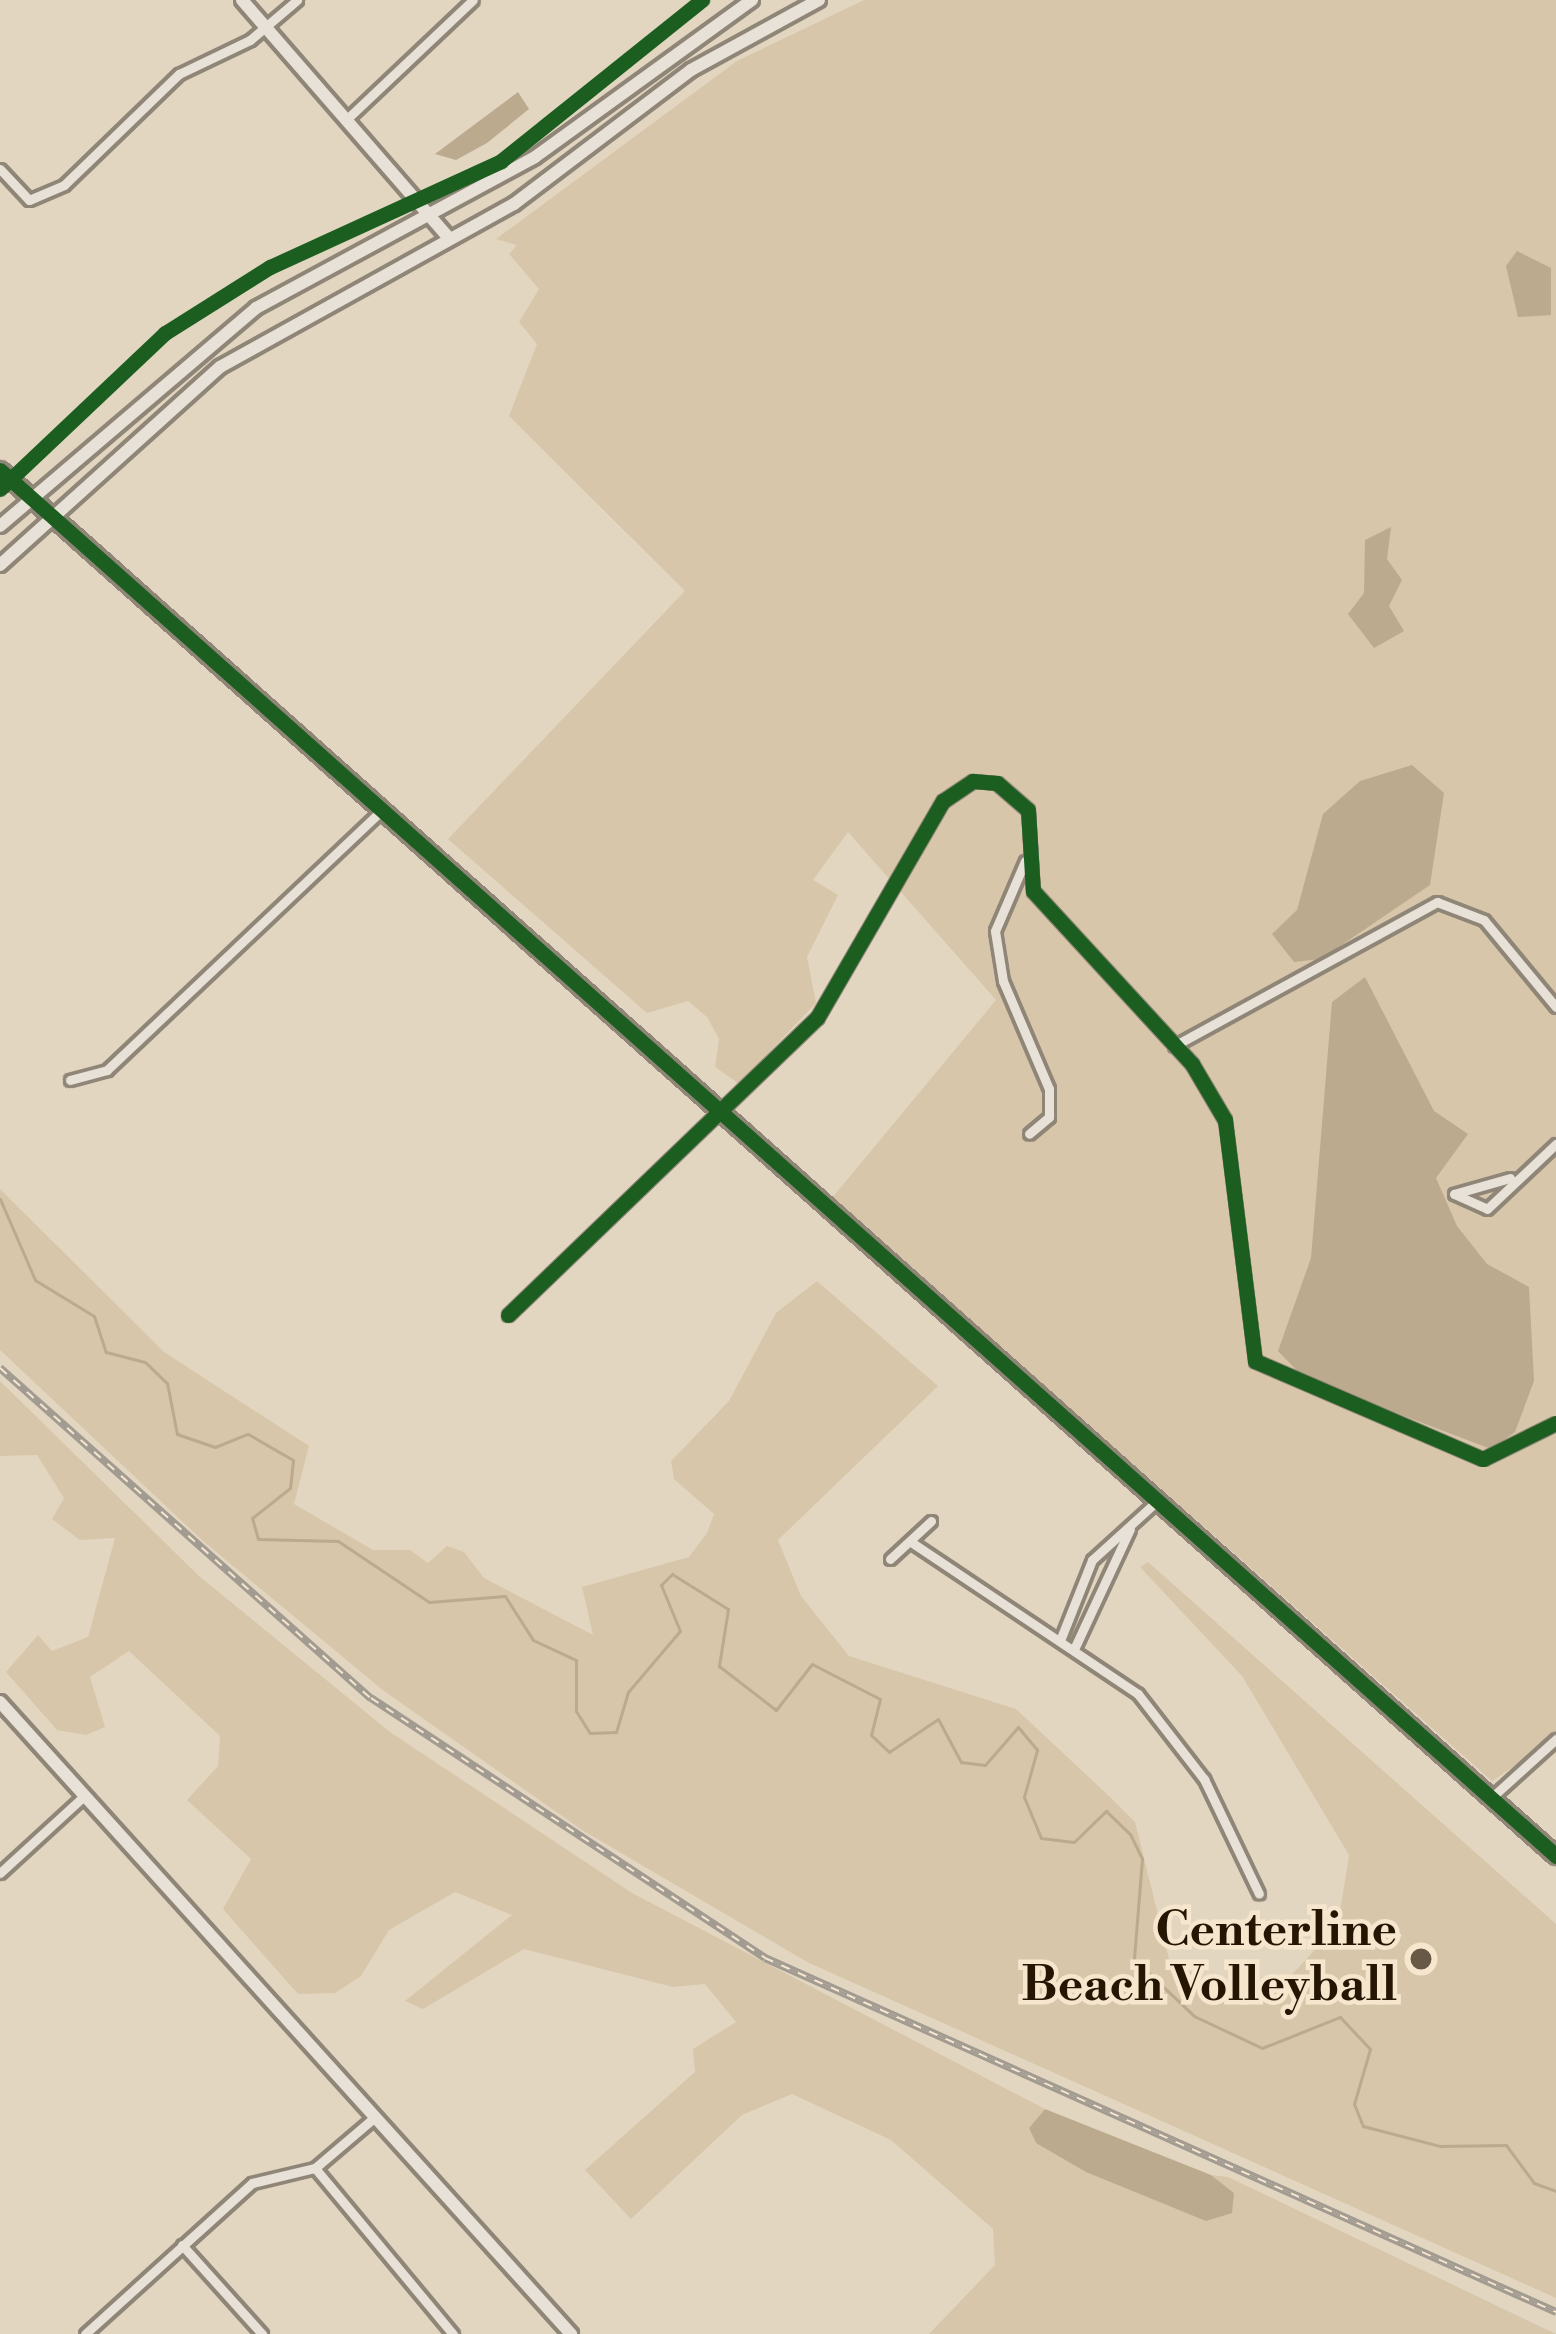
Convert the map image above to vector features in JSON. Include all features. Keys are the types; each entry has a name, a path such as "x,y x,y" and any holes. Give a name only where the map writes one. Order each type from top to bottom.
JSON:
{"main road":[{"path":"242,0 447,236"},
{"path":"0,526 256,308 535,157 752,0"},
{"path":"0,565 50,515 220,367 580,161 691,70 818,0"},
{"path":"0,470 1556,1856"},
{"path":"0,1702 571,2334"}],"street":[{"path":"0,169 29,200 64,185 179,74 267,28 297,0"},
{"path":"347,119 473,0"},
{"path":"508,1315 721,1117 831,999 955,788 997,783 1014,793 1033,829 995,931 1003,982 1049,1089 1048,1117 1029,1134"},
{"path":"70,1080 107,1070 382,810"},
{"path":"1024,861 1049,910 1211,1092 1237,1160 1243,1328 1255,1361 1483,1459 1556,1423"},
{"path":"1174,1046 1437,902 1484,920 1556,1006"},
{"path":"1510,1178 1465,1183 1454,1194 1478,1212 1510,1178 1556,1144"},
{"path":"1060,1637 1092,1560 1156,1502"},
{"path":"890,1559 931,1521"},
{"path":"1076,1647 1130,1529"},
{"path":"911,1542 1076,1647 1173,1731 1259,1894"},
{"path":"1491,1798 1556,1739"},
{"path":"0,1873 85,1795"},
{"path":"85,2334 252,2183 315,2168 375,2116"},
{"path":"315,2168 453,2334"},
{"path":"182,2246 262,2334"}],"shaded area":[{"path":"864,0 1556,0 1556,1738 1492,1781 832,1198 996,1000 848,832 813,880 838,895 807,957 816,1003 739,1084 715,1067 719,1039 707,1017 688,1001 647,1013 448,839 685,591 509,416 537,344 519,322 539,289 509,254 517,245 496,239 737,61"},
{"path":"518,92 529,109 487,143 456,160 435,154"},
{"path":"1517,251 1551,268 1551,315 1518,317 1506,266"},
{"path":"1391,527 1387,559 1402,580 1389,606 1404,631 1374,648 1348,614 1364,593 1365,540"},
{"path":"1412,765 1444,793 1430,885 1321,959 1294,962 1272,934 1297,910 1323,814 1360,781"},
{"path":"1365,977 1434,1111 1468,1134 1436,1178 1457,1226 1487,1264 1529,1287 1534,1381 1515,1432 1491,1449 1304,1378 1278,1351 1311,1258 1332,1002"},
{"path":"0,1189 164,1352 309,1446 294,1504 373,1550 410,1550 428,1563 447,1546 464,1552 484,1578 593,1635 582,1587 689,1557 707,1533 714,1514 674,1479 671,1461 729,1401 776,1313 817,1281 938,1386 778,1540 801,1596 849,1656 1016,1709 1109,1796 1135,1822 1169,1959 1229,1995 1273,1995 1338,1925 1349,1855 1242,1676 1140,1567 1148,1562 1556,1924 1556,2298 807,1962 582,1830 384,1691 203,1541 0,1350"},
{"path":"0,1381 199,1576 390,1732 632,1893 1045,2109 1029,2128 1036,2143 1206,2221 1234,2193 1211,2175 1228,2177 1556,2334 929,2334 995,2265 993,2229 891,2140 792,2094 742,2115 631,2219 585,2170 695,2072 693,2049 736,2022 705,1984 673,1987 524,1949 423,2009 405,2001 512,1915 455,1892 389,1930 361,1976 335,1993 298,1994 223,1909 251,1859 187,1800 218,1766 220,1736 129,1651 90,1677 105,1727 86,1735 57,1730 6,1672 38,1635 52,1651 88,1637 115,1538 80,1540 52,1519 64,1498 37,1455 0,1456"},
{"path":"1045,2109 1211,2175 1234,2193 1232,2213 1206,2221 1086,2172 1036,2143 1029,2128"}],"waterway":[{"path":"0,1199 35,1280 94,1316 106,1352 145,1362 167,1383 177,1434 215,1447 248,1434 293,1460 290,1488 252,1518 258,1539 338,1541 429,1602 505,1596 533,1640 576,1660 576,1711 590,1733 616,1732 628,1692 680,1631 661,1585 672,1574 728,1609 719,1666 776,1710 812,1664 880,1699 871,1735 889,1752 938,1719 961,1762 985,1765 1018,1727 1037,1750 1024,1797 1041,1838 1074,1842 1106,1811 1130,1834 1142,1859 1134,1959 1194,2016 1262,2048 1340,2017 1370,2049 1354,2104 1363,2126 1440,2146 1506,2145 1534,2183 1556,2191"}],"railway":[{"path":"0,1368 371,1698 765,1958 1556,2312"}],"cycle path":[{"path":"0,489 165,333 270,267 501,161 702,0"},
{"path":"0,470 1556,1856"},
{"path":"508,1315 817,1018 943,801 973,781 997,783 1028,810 1033,891 1192,1064 1225,1120 1255,1361 1483,1459 1556,1423"}],"place":[{"name":"Centerline Beach Volleyball","path":"1421,1959"}]}
